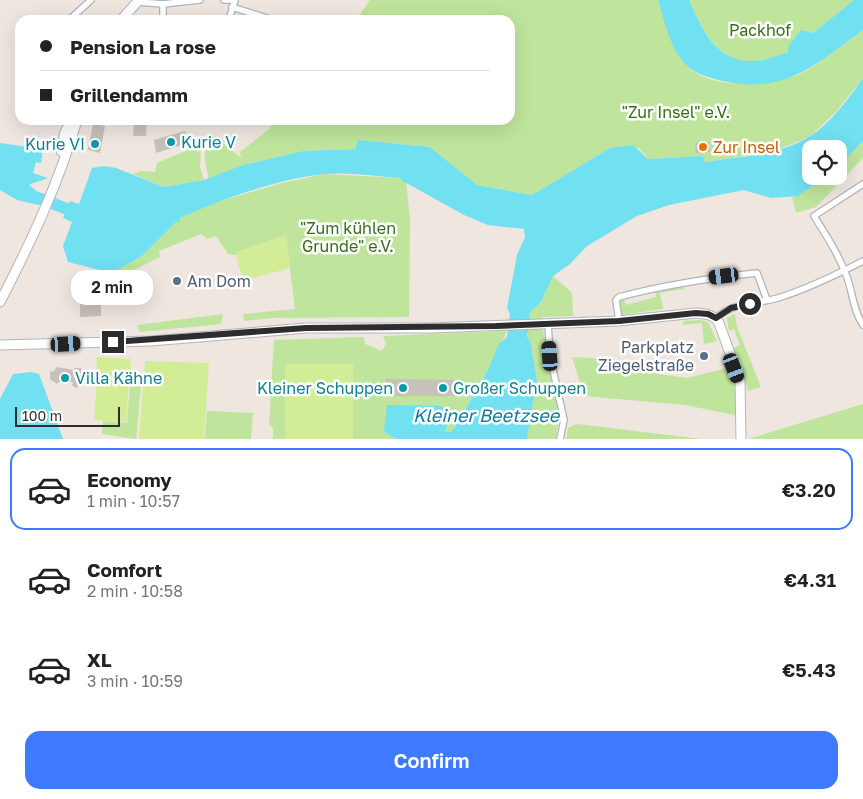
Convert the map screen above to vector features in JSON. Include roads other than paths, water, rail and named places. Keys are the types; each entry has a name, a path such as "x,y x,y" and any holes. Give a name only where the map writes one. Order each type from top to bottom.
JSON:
{"main road":[{"path":"125,15 137,1"},
{"path":"54,181 65,132 69,125"},
{"path":"0,302 20,264 42,214 75,125"},
{"path":"0,345 151,341 306,328 496,326 619,321 696,313 708,314 716,318 740,381 741,439"}],"street":[{"path":"75,15 91,0"},
{"path":"137,1 163,4 200,0"},
{"path":"224,0 235,0 230,15"},
{"path":"163,4 163,15"},
{"path":"232,7 257,15"},
{"path":"863,184 814,216 845,270 852,291 854,310 863,324"},
{"path":"716,318 731,308 767,300 845,270 863,260"},
{"path":"619,321 616,300 619,297 666,285 706,278 757,273 767,300"},
{"path":"544,323 564,420 560,439"}],"water":[{"path":"658,0 689,0 701,25 715,46 735,58 748,61 764,60 787,53 789,45 801,30 813,33 854,0 863,0 863,30 814,65 782,80 764,84 722,81 705,76 690,68 677,54 670,39"},
{"path":"863,78 863,141 847,158 847,140 803,140 825,125 846,102"},
{"name":"Kleiner Beetzsee","path":"358,140 430,147 477,185 532,195 610,148 633,145 648,159 703,156 705,162 772,152 802,140 802,185 814,185 798,196 771,198 744,190 669,205 637,216 587,246 570,264 553,276 541,302 530,312 527,336 530,341 537,381 527,439 397,439 384,432 387,405 441,406 450,416 445,432 451,432 454,428 487,372 499,344 507,337 510,314 507,308 517,255 525,237 524,229 488,225 464,215 401,180 401,178 324,174 270,185 231,197 180,218 180,222 176,222 142,256 112,273 68,262 63,246 72,222 63,218 70,201 79,204 92,168 104,166 116,168 164,187 204,180 243,165 303,151 355,149"},
{"path":"0,143 43,149 41,163 36,162 33,173 48,178 28,185 29,189 42,195 39,205 17,200 0,190"},
{"path":"31,372 39,374 63,439 0,439 0,399 13,374"}],"waterway":[{"path":"26,190 33,196 83,215"}],"place":[{"name":"Kurie V","path":"171,142"},
{"name":"Kurie VI","path":"95,144"},
{"name":"Zur Insel","path":"703,147"},
{"name":"Am Dom","path":"177,281"},
{"name":"Parkplatz Ziegelstraße","path":"704,356"},
{"name":"Villa Kähne","path":"65,378"},
{"name":"Kleiner Schuppen","path":"403,388"},
{"name":"Großer Schuppen","path":"443,388"}],"park label":[{"name":"Packhof","path":"760,30"},
{"name":"\"Zur Insel\" e.V.","path":"676,112"},
{"name":"\"Zum kühlen Grunde\" e.V.","path":"348,237"}]}
